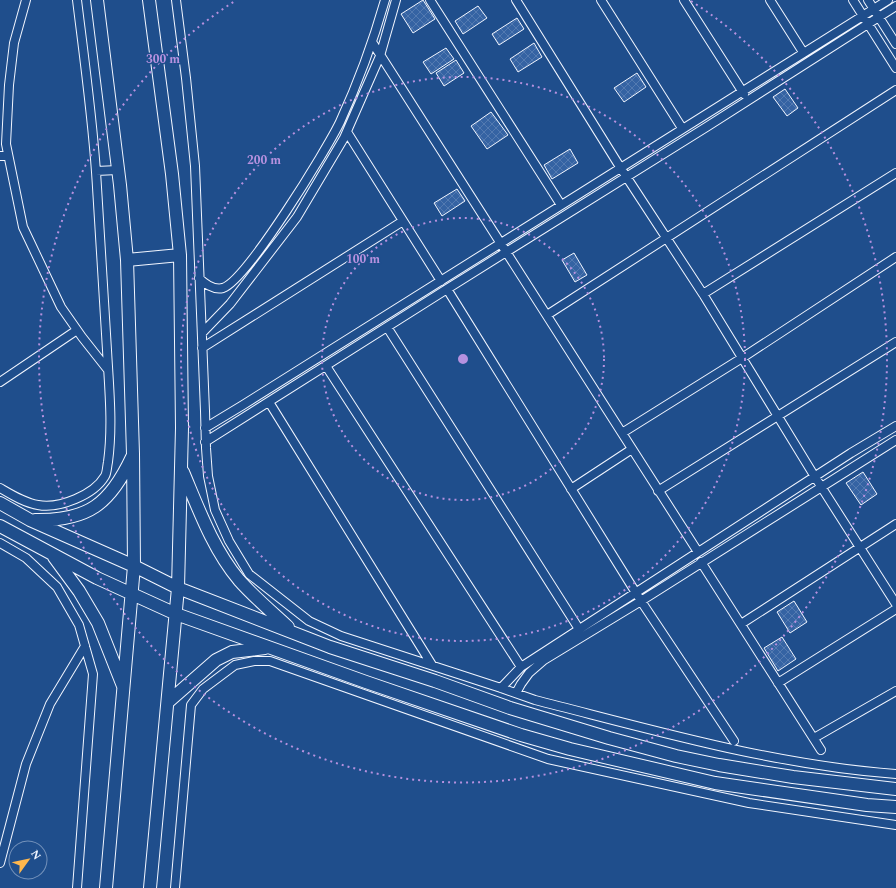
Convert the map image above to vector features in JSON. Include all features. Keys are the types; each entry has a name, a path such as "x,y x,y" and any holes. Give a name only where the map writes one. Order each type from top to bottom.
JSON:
{"main road":[{"path":"97,0 118,170 127,260 133,454 134,566 106,888"},
{"path":"148,0 172,174 180,255 182,428 178,588 150,888"},
{"path":"127,260 180,255"},
{"path":"30,520 56,520 79,515 94,507 106,498 115,487 124,474 133,454"},
{"path":"181,468 210,535 224,559 240,581 293,632"},
{"path":"0,503 30,520 134,566 178,588 330,647 435,681 510,708 609,738 676,756 719,765 793,777 896,789"},
{"path":"0,526 132,595 176,614 521,736 715,783 859,804 896,807"},
{"path":"51,554 79,591 98,623 124,689"},
{"path":"168,702 216,660 232,652 268,647"}],"street":[{"path":"26,0 14,43 3,140 4,156 23,227 61,307 108,370"},
{"path":"0,488 21,500 39,506 54,506 82,497 96,486 105,476 109,453 110,426 108,370 96,170 77,0"},
{"path":"176,0 195,166 205,442 208,476 215,510 229,541 249,574 309,621 341,636 535,700 769,757 870,772 896,774"},
{"path":"199,278 206,285 216,288 223,288 232,283 244,270 288,210 339,124 372,42 385,0"},
{"path":"202,333 230,304 297,218 347,132 380,56 396,0"},
{"path":"430,0 561,205"},
{"path":"516,0 620,167 703,294 896,604"},
{"path":"601,0 682,128"},
{"path":"684,0 749,100"},
{"path":"770,0 803,52"},
{"path":"853,0 896,68"},
{"path":"868,0 896,44"},
{"path":"205,428 441,281 742,90 888,0"},
{"path":"205,442 896,6"},
{"path":"372,42 698,552"},
{"path":"547,315 896,90"},
{"path":"347,132 441,281"},
{"path":"96,170 118,170"},
{"path":"703,294 896,173"},
{"path":"202,348 403,221"},
{"path":"622,433 742,358 896,257"},
{"path":"447,289 641,601 734,741"},
{"path":"387,327 579,629"},
{"path":"0,382 77,330"},
{"path":"658,491 896,342"},
{"path":"326,366 521,667"},
{"path":"269,402 432,665"},
{"path":"501,688 521,667 815,476 896,426"},
{"path":"516,693 529,673 544,660 641,601 896,440"},
{"path":"571,488 632,449"},
{"path":"741,624 896,524"},
{"path":"0,543 26,558 56,587 79,625 93,674 77,888"},
{"path":"701,562 821,750"},
{"path":"778,683 896,609"},
{"path":"0,862 26,764 50,704 85,646"},
{"path":"175,888 191,705 203,689 235,665 254,661 270,661 548,759 749,803 896,825"},
{"path":"814,738 896,691"}],"building":[{"path":"423,0 435,19 413,33 401,14"},
{"path":"478,6 487,18 463,34 455,21"},
{"path":"517,18 524,29 499,45 492,34"},
{"path":"534,43 542,57 518,72 510,59"},
{"path":"446,48 454,59 431,74 423,62"},
{"path":"456,60 464,73 444,86 436,73"},
{"path":"637,73 646,87 624,102 614,88"},
{"path":"785,89 798,108 787,116 773,97"},
{"path":"491,112 508,135 487,149 471,126"},
{"path":"570,149 578,163 552,179 544,165"},
{"path":"457,189 465,201 442,216 434,203"},
{"path":"574,253 587,275 575,282 562,260"},
{"path":"863,472 877,494 861,505 846,483"},
{"path":"794,601 807,622 790,633 777,612"},
{"path":"782,637 796,659 778,671 764,648"}]}
